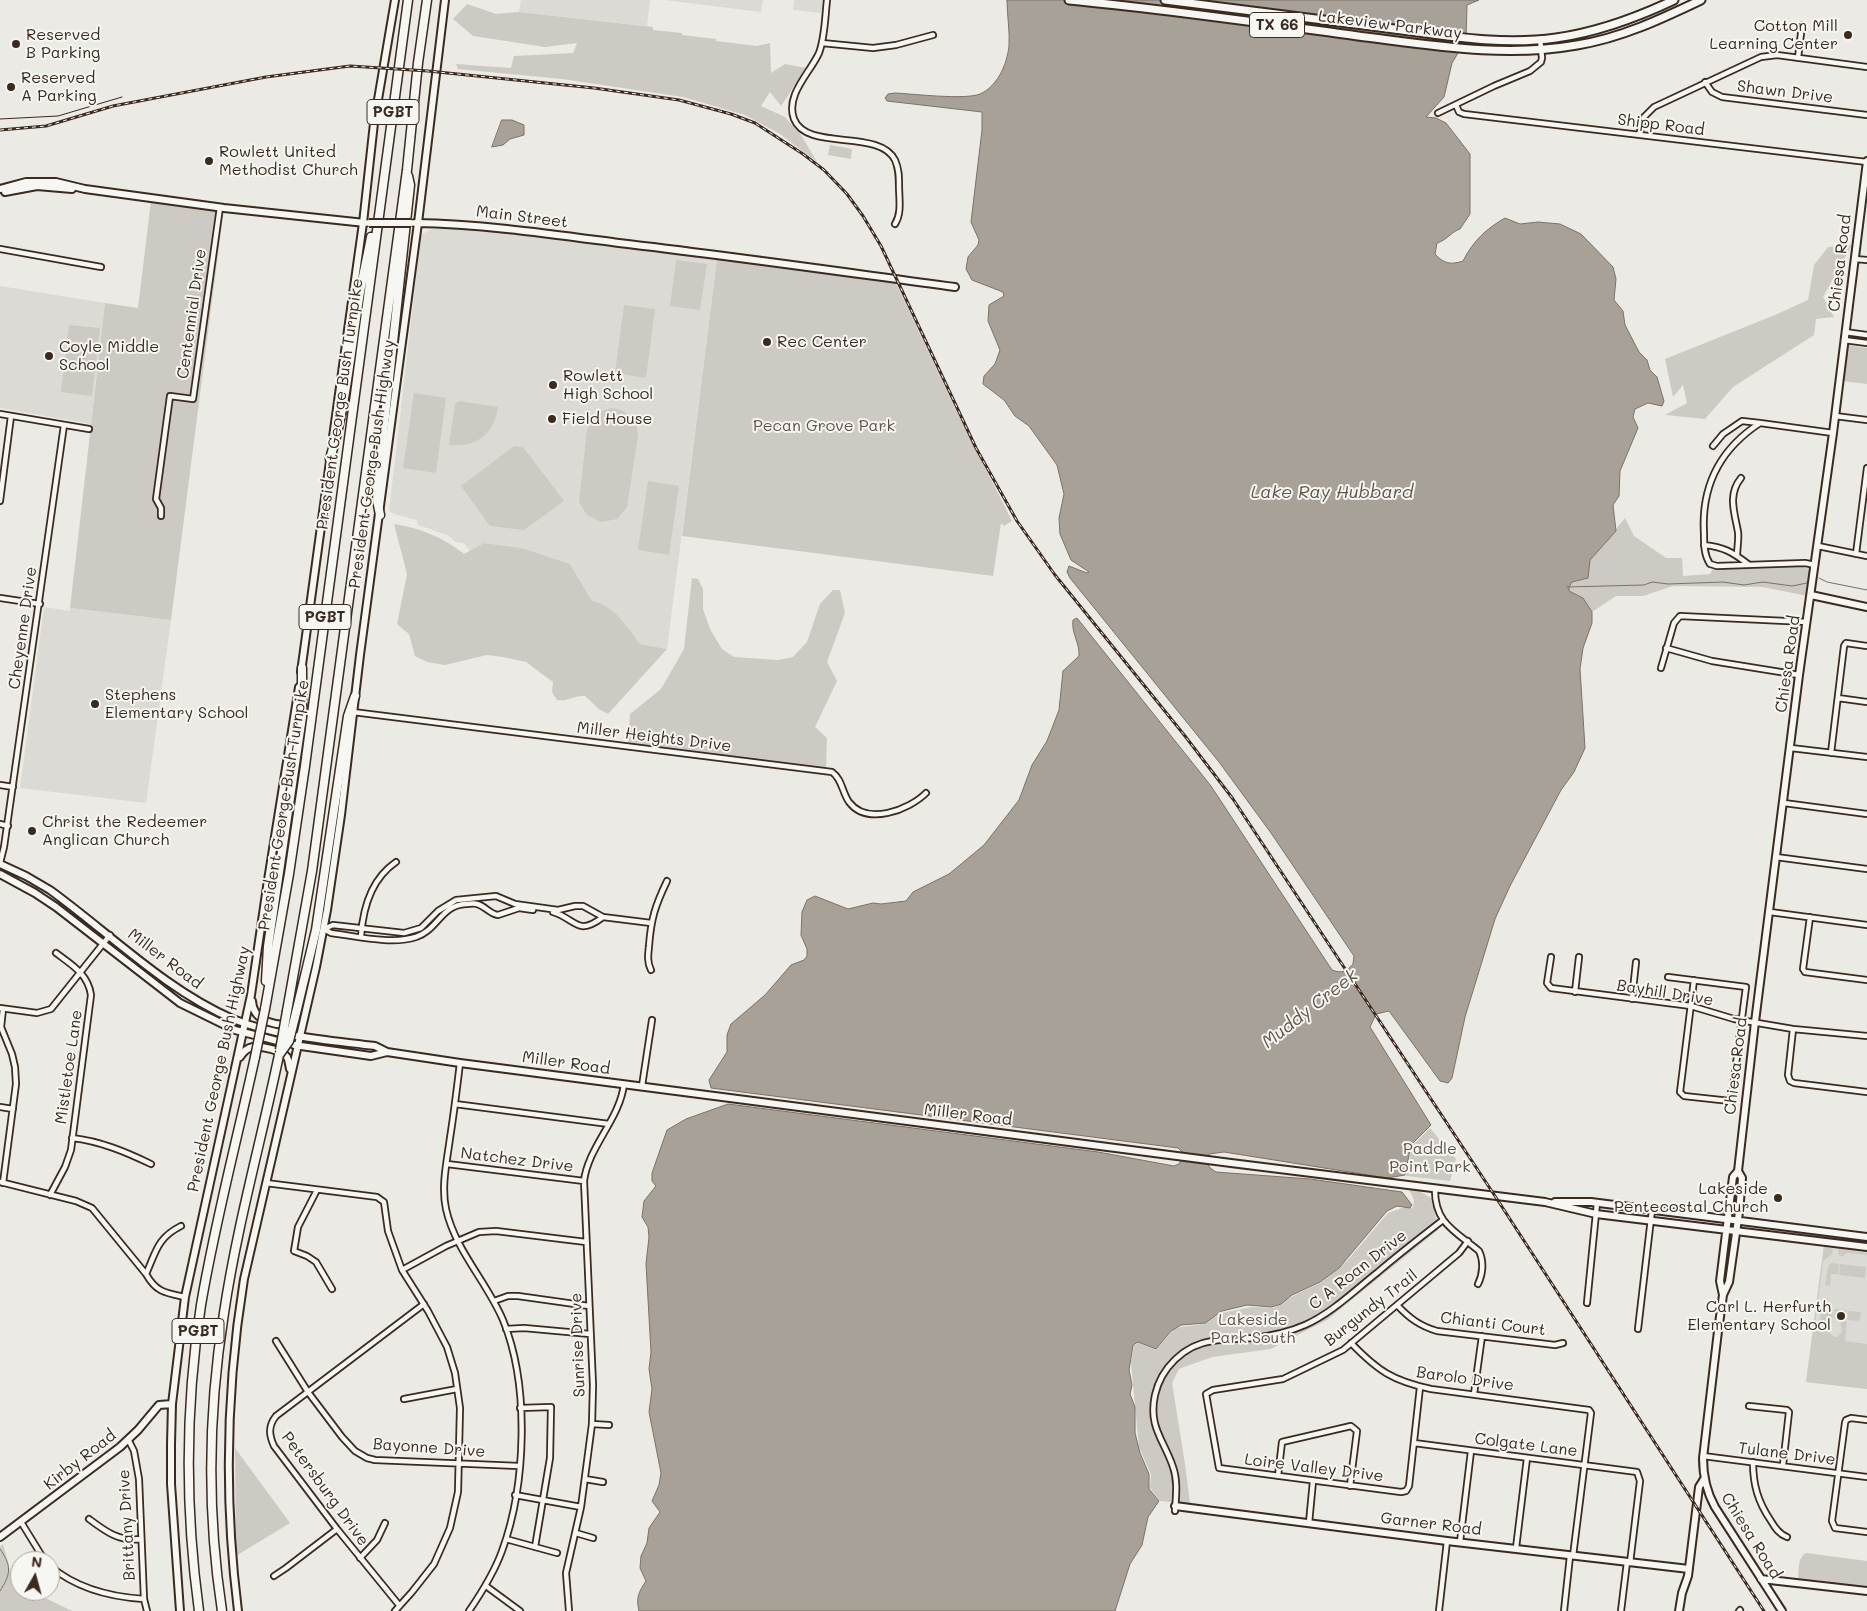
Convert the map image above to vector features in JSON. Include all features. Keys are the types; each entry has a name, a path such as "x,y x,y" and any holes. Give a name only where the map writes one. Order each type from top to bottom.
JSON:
{"highway":[{"name":"President George Bush Turnpike","path":"199,1611 192,1552 189,1490 189,1429 193,1367 206,1276 265,1009 302,790 408,0"},
{"name":"President George Bush Turnpike","path":"222,1611 216,1562 212,1492 213,1423 217,1362 232,1270 279,1058 312,871 407,170 418,63 427,0"},
{"path":"380,515 377,500 410,185 407,170"},
{"path":"330,459 344,399 358,302 372,236 378,225"},
{"path":"265,1009 268,946 302,717 302,668"},
{"path":"279,1058 289,1040 316,930 348,716 355,696"}],"main road":[{"name":"President George Bush Highway","path":"180,1611 171,1484 172,1404 185,1296 252,995 268,880 302,668 330,459 366,223 374,123 395,0"},
{"name":"President George Bush Highway","path":"238,1611 230,1525 228,1467 233,1354 244,1279 324,929 341,815 380,515 414,223 445,0"},
{"name":"Lakeview Parkway","path":"1069,0 1485,50 1542,50 1600,40 1650,24 1701,0"},
{"name":"Lakeview Parkway","path":"1165,0 1486,39 1540,40 1584,32 1626,21 1674,0"},
{"path":"1600,40 1623,29 1626,21"},
{"name":"Chiesa Road","path":"1782,1611 1715,1507 1704,1479 1703,1456 1723,1295 1729,1282 1736,1231 1742,1178 1738,1171 1755,1022 1867,162"},
{"name":"Main Street","path":"0,189 36,181 64,184 85,189"},
{"name":"Main Street","path":"0,193 22,187 37,186 85,189 220,207 366,223 449,223 693,252 954,287"},
{"path":"1811,595 1867,607"},
{"name":"Miller Road","path":"0,864 50,890 185,994 246,1023 274,1032 375,1046 387,1052 460,1063 1545,1202 1596,1214 1867,1247"},
{"name":"Miller Road","path":"0,874 35,892 180,1003 204,1016 244,1033 297,1046 372,1056 387,1052"},
{"path":"252,995 252,1008 256,1016 266,1021 287,1025 293,1024 299,1021 305,1012"},
{"path":"238,1059 242,1053 253,1047 272,1050 282,1053 286,1057 291,1073"},
{"name":"Chiesa Road","path":"1723,1295 1720,1281 1726,1230 1733,1176 1738,1171"},
{"name":"Miller Road","path":"1545,1202 1597,1203 1867,1237"},
{"name":"Kirby Road","path":"1,1536 128,1439 159,1405 172,1404"},
{"path":"1679,1611 1689,1569 1699,1487 1704,1479"},
{"name":"Garner Road","path":"1175,1509 1689,1569"},
{"path":"1761,1579 1867,1591"}],"street":[{"path":"827,0 822,43 812,66 795,94 792,110 795,122 802,130 809,133 879,147 892,155 899,175 899,213 894,224"},
{"path":"1798,58 1802,25"},
{"path":"822,43 873,48 896,45 933,35"},
{"path":"1438,113 1530,70 1541,62 1542,50 1540,40"},
{"path":"1638,135 1643,120 1650,110 1705,82 1761,57 1771,55 1867,67"},
{"name":"Shawn Drive","path":"1705,82 1712,92 1722,97 1867,115"},
{"name":"Shipp Road","path":"1456,105 1459,112 1464,114 1867,162"},
{"name":"Centennial Drive","path":"161,516 162,508 156,499 170,396 193,399 220,207"},
{"path":"0,249 102,267"},
{"path":"1855,259 1867,260"},
{"path":"1845,332 1867,335"},
{"path":"1844,340 1867,343"},
{"path":"0,414 89,430"},
{"path":"0,501 11,416"},
{"path":"1835,416 1867,420"},
{"path":"1713,446 1723,434 1742,421 1833,434"},
{"path":"1760,423 1746,432 1724,454 1712,475 1703,525 1707,559 1710,564 1717,566 1805,563 1815,565"},
{"name":"Cheyenne Drive","path":"0,864 8,826 64,425"},
{"path":"1856,554 1867,468"},
{"path":"1737,556 1738,533 1732,508 1734,495 1741,478"},
{"path":"1704,545 1720,547 1737,556 1748,565"},
{"path":"1818,546 1867,556"},
{"path":"0,598 40,604"},
{"path":"1661,668 1674,623 1680,616 1807,622"},
{"path":"1831,753 1844,646 1846,643 1850,643 1867,646"},
{"path":"1666,648 1712,661 1800,675"},
{"path":"1838,698 1867,702"},
{"name":"Miller Heights Drive","path":"353,712 832,772 837,776 850,804 860,812 874,814 897,811 917,802 926,793"},
{"path":"1790,748 1867,757"},
{"path":"0,785 13,787"},
{"path":"1784,803 1867,814"},
{"path":"0,824 8,826"},
{"path":"1776,857 1867,869"},
{"path":"361,936 365,906 378,878 388,867 396,862"},
{"path":"651,970 648,961 651,923 655,906 667,881"},
{"path":"324,929 331,933 395,940 414,938 432,929 448,907 456,900 496,896 515,904 556,913 574,925 582,926 596,923 603,918"},
{"path":"324,929 333,925 404,932 413,931 421,928 438,911 453,906 477,904 498,916 519,908 558,910 584,906 603,918 651,923"},
{"path":"1770,912 1867,925"},
{"path":"1810,917 1803,969 1805,972 1867,980"},
{"path":"110,935 56,1005 44,1012 37,1013 1,1008 1,1027 12,1054 16,1084 1,1182 85,1204 92,1208 153,1285 160,1290 185,1296"},
{"name":"Mistletoe Lane","path":"50,1195 68,1160 91,995 90,984 80,972 56,953"},
{"name":"Bayhill Drive","path":"1551,957 1548,986 1551,988 1691,1006 1742,1020 1793,1029 1867,1036"},
{"path":"1575,992 1579,957"},
{"path":"1632,999 1636,962"},
{"path":"1668,977 1694,980 1746,987 1732,1098 1730,1101 1684,1096 1680,1092 1694,980"},
{"path":"642,1086 652,1020"},
{"path":"1793,1029 1788,1075 1790,1081 1867,1092"},
{"path":"460,1063 444,1200 458,1240 494,1301 506,1329 516,1367 521,1443 515,1495 502,1553 486,1586 469,1611"},
{"name":"Sunrise Drive","path":"569,1611 565,1578 581,1507 592,1424 593,1385 584,1181 590,1162 622,1097 624,1084"},
{"path":"455,1104 609,1124"},
{"path":"0,1107 13,1109"},
{"path":"72,1138 90,1140 127,1152 152,1164"},
{"name":"Natchez Drive","path":"447,1164 584,1181"},
{"path":"266,1183 381,1200 385,1206 388,1230 402,1270 424,1304 447,1347 452,1363 457,1390 460,1427 456,1504 445,1542 426,1576 395,1611"},
{"path":"1435,1188 1437,1211 1443,1220 1468,1241 1482,1257 1482,1276 1478,1284"},
{"path":"317,1190 298,1227 294,1251 312,1258 332,1289"},
{"path":"1587,1303 1597,1203"},
{"path":"1638,1329 1652,1210"},
{"name":"C A Roan Drive","path":"1175,1509 1176,1478 1170,1458 1157,1432 1154,1404 1161,1379 1176,1359 1189,1349 1202,1343 1272,1335 1307,1324 1333,1308 1443,1220"},
{"path":"146,1274 157,1245 170,1231 181,1226"},
{"path":"402,1270 468,1235 488,1230 586,1242"},
{"name":"Burgundy Trail","path":"1219,1468 1206,1394 1214,1390 1283,1379 1343,1350 1459,1253 1468,1241"},
{"path":"494,1301 508,1296 518,1296 589,1306"},
{"name":"Petersburg Drive","path":"399,1605 337,1529 271,1439 270,1428 276,1416 424,1304"},
{"name":"Chianti Court","path":"1397,1305 1410,1318 1423,1326 1437,1331 1555,1345 1563,1343"},
{"path":"506,1329 524,1328 590,1334"},
{"path":"1474,1394 1482,1336"},
{"name":"Bayonne Drive","path":"276,1341 308,1392 351,1448 367,1458 393,1461 519,1466"},
{"name":"Barolo Drive","path":"1351,1343 1372,1365 1410,1385 1589,1410 1591,1413 1584,1465"},
{"path":"1414,1443 1420,1387"},
{"path":"404,1399 457,1390"},
{"path":"1749,1406 1787,1410 1789,1412 1784,1465"},
{"path":"520,1408 551,1407 550,1458 535,1547"},
{"path":"1867,1420 1851,1418 1846,1420 1832,1521 1835,1528 1867,1532"},
{"path":"592,1424 609,1425"},
{"path":"1278,1476 1282,1442 1351,1426 1357,1431 1350,1486"},
{"name":"Brittany Drive","path":"128,1439 136,1462 144,1599 147,1611"},
{"name":"Loire Valley Drive","path":"1219,1468 1401,1492 1406,1491 1409,1486 1414,1443"},
{"name":"Colgate Lane","path":"1414,1443 1635,1471 1639,1474 1640,1481 1628,1563"},
{"path":"1460,1542 1471,1451"},
{"name":"Tulane Drive","path":"1703,1456 1867,1476"},
{"path":"1516,1548 1527,1458"},
{"path":"1753,1462 1754,1483 1760,1503 1775,1527 1787,1537"},
{"path":"1564,1611 1584,1465"},
{"path":"585,1479 603,1482"},
{"path":"1308,1524 1313,1481"},
{"path":"515,1495 581,1507"},
{"path":"89,1519 115,1537 128,1540 141,1539"},
{"path":"21,1522 39,1551"},
{"path":"360,1558 377,1540 385,1523"},
{"path":"274,1576 293,1564 337,1529"},
{"path":"576,1533 593,1538"},
{"path":"506,1539 557,1553"},
{"path":"1439,1611 1447,1541"},
{"path":"1621,1611 1628,1563"},
{"path":"60,1573 76,1583 102,1593 144,1599"},
{"path":"486,1586 520,1611"}],"shaded area":[{"path":"521,0 650,0 647,26 519,12"},
{"path":"665,0 763,0 761,12"},
{"path":"794,0 823,0 821,13 793,10"},
{"name":"Rowlett High School","path":"439,228 471,229 717,259 667,649 640,644 623,621 592,601 570,564 522,548 484,543 470,551 464,543 456,542 447,535 418,525 417,520 389,511 421,235"},
{"name":"Coyle Middle School","path":"0,286 105,303 91,424 0,408"},
{"name":"Stephens Elementary School","path":"44,607 70,611 70,608 171,620 146,803 20,788"},
{"name":"Carl L. Herfurth Elementary School","path":"1824,1245 1867,1250 1867,1389 1806,1382"}],"green space":[{"path":"467,4 496,14 519,12 653,27 653,30 682,33 682,35 716,39 716,41 757,46 770,43 771,73 785,64 806,68 781,106 770,92 761,106 785,117 801,135 817,162 780,134 745,115 683,97 562,79 458,69 456,64 511,68 514,56 573,53 577,43 545,47 473,36 453,19"},
{"path":"830,145 852,149 851,159 828,155"},
{"path":"151,201 224,208 171,620 70,608 105,303 138,308"},
{"path":"1852,245 1823,297 1834,317 1816,319 1814,335 1733,387 1705,419 1665,415 1687,403 1683,385 1673,397 1665,359 1808,300 1814,265 1828,247"},
{"name":"Pecan Grove Park","path":"717,259 895,281 955,408 1012,521 1004,526 1001,523 993,576 682,536"},
{"path":"676,260 707,264 700,310 670,306"},
{"path":"624,305 655,309 646,378 615,373"},
{"path":"69,325 100,328 92,396 61,392"},
{"path":"1847,345 1867,348 1867,384 1842,381"},
{"path":"414,393 446,398 436,473 403,468"},
{"path":"459,401 498,407 496,417 488,432 476,441 468,444 449,445 455,404"},
{"path":"611,408 627,413 634,420 638,436 627,507 617,519 601,522 587,515 579,502 587,430 596,415"},
{"path":"514,446 523,447 564,501 524,530 490,526 461,486"},
{"path":"648,481 679,486 669,555 638,550"},
{"path":"1625,518 1634,536 1666,558 1682,558 1683,576 1710,574 1714,567 1795,565 1810,569 1807,596 1763,587 1673,586 1643,596 1616,596 1592,612 1583,598 1569,591 1569,587 1572,582 1588,578 1590,560"},
{"path":"394,524 431,534 464,554 484,543 522,548 570,564 592,601 614,612 640,644 667,649 608,714 599,709 585,696 557,700 552,692 553,682 526,662 487,655 445,665 427,662 415,656 409,634 397,624 407,574"},
{"path":"692,578 698,579 703,589 703,609 710,629 722,649 734,657 778,660 793,657 807,642 820,604 833,590 840,590 845,613 827,662 837,681 815,727 827,738 826,768 628,744 630,714 661,689 684,649"},
{"name":"Paddle Point Park","path":"1430,1128 1456,1159 1450,1181 1406,1176 1412,1146"},
{"name":"Lakeside Park South","path":"1409,1189 1419,1191 1431,1198 1439,1229 1327,1320 1271,1349 1212,1357 1179,1369 1172,1383 1190,1504 1160,1501 1150,1488 1151,1474 1139,1447 1131,1363 1134,1345 1139,1343 1156,1350 1175,1328 1203,1324 1222,1313 1252,1307 1274,1308 1320,1283 1347,1261 1388,1213 1405,1207 1413,1208 1414,1200"},
{"path":"1824,1245 1833,1246 1834,1248 1825,1247 1833,1249 1832,1254 1823,1261 1815,1324 1818,1328 1826,1330 1836,1337 1842,1331 1840,1320 1847,1322 1845,1341 1867,1344 1867,1389 1806,1382"},
{"path":"1838,1249 1867,1253 1867,1255 1847,1253 1842,1257 1838,1254"},
{"path":"1831,1263 1839,1264 1838,1274 1831,1274 1830,1286 1825,1285 1828,1267"},
{"path":"1840,1264 1866,1267 1865,1278 1839,1275"},
{"path":"1828,1298 1827,1308 1833,1309 1832,1322 1826,1326 1820,1320 1823,1299"},
{"path":"1835,1309 1847,1310 1846,1320 1833,1318"},
{"path":"1848,1311 1861,1312 1859,1321 1847,1320"},
{"path":"235,1448 290,1523 236,1556"},
{"path":"3,1544 10,1571 10,1601 52,1601 72,1611 0,1611 0,1547"},
{"path":"1806,1553 1867,1561 1867,1589 1798,1580 1800,1561"}],"water":[{"name":"Lake Ray Hubbard","path":"1007,0 1479,0 1467,5 1466,40 1452,63 1444,97 1426,117 1436,118 1446,123 1470,154 1470,214 1460,229 1437,243 1435,254 1441,260 1448,263 1463,261 1471,247 1481,236 1505,218 1520,224 1538,222 1560,224 1581,234 1613,267 1616,279 1614,300 1623,311 1625,325 1639,352 1647,360 1650,370 1657,377 1664,401 1662,406 1648,403 1635,409 1633,417 1638,428 1620,471 1619,496 1613,505 1616,531 1590,560 1588,578 1572,582 1569,587 1569,591 1583,598 1592,612 1592,623 1583,648 1580,669 1585,748 1574,772 1561,790 1510,886 1495,919 1465,1017 1452,1078 1448,1083 1440,1081 1389,1011 1376,1014 1370,1027 1431,1125 1411,1145 1405,1175 1387,1178 1224,1152 1209,1154 1209,1167 1216,1172 1310,1179 1402,1192 1412,1205 1410,1208 1397,1206 1387,1211 1339,1268 1320,1282 1292,1295 1281,1304 1272,1307 1247,1305 1222,1311 1205,1323 1181,1325 1171,1331 1156,1349 1138,1342 1133,1345 1129,1370 1132,1385 1130,1394 1135,1407 1135,1433 1140,1453 1149,1474 1149,1489 1159,1501 1148,1517 1142,1545 1130,1564 1115,1611 639,1611 638,1596 646,1581 640,1568 641,1556 647,1543 649,1528 660,1512 652,1501 659,1485 661,1473 649,1412 652,1389 649,1369 651,1352 646,1264 649,1237 648,1227 642,1217 644,1201 656,1186 652,1181 652,1173 667,1130 686,1119 728,1104 1098,1152 1174,1166 1179,1164 1183,1157 1182,1152 1178,1148 711,1088 709,1080 727,1052 727,1035 731,1024 765,995 791,965 804,960 807,956 807,949 801,935 802,912 807,900 815,896 848,909 873,903 906,901 913,892 949,874 984,845 1019,800 1032,765 1047,741 1059,710 1063,671 1079,656 1073,620 1077,618 1211,786 1332,970 1344,971 1353,964 1354,956 1271,833 1219,762 1070,578 1067,572 1069,566 1087,573 1089,572 1071,560 1060,534 1059,518 1064,494 1057,465 1029,426 1015,416 1004,400 983,384 984,376 995,364 1000,350 988,321 989,305 1004,296 1003,292 972,280 966,269 968,257 978,245 979,240 971,222 982,130 982,112 887,101 885,98 888,94 895,93 973,96 992,86 1004,67 1008,53"},
{"path":"502,120 512,120 524,125 524,135 510,139 503,145 492,147"}],"waterway":[{"path":"1819,578 1827,582 1867,590"},
{"path":"1567,587 1644,585 1652,582 1668,584 1723,582 1744,585 1763,582 1792,586 1807,583"},
{"path":"0,1549 7,1560 9,1570 0,1591"}],"tram line":[{"path":"0,119 58,116 122,97"}],"railway":[{"path":"0,130 46,126 113,106 266,77 350,66 428,71 594,88 679,100 731,114 755,123 824,170 847,194 881,246 976,448 1017,521 1055,575 1185,736 1233,799 1495,1196 1764,1611"}],"place":[{"name":"Cotton Mill Learning Center","path":"1848,35"},
{"name":"Reserved B Parking","path":"16,44"},
{"name":"Reserved A Parking","path":"11,87"},
{"name":"Rowlett United Methodist Church","path":"209,161"},
{"name":"Rec Center","path":"767,342"},
{"name":"Coyle Middle School","path":"49,356"},
{"name":"Rowlett High School","path":"553,385"},
{"name":"Field House","path":"552,419"},
{"name":"Stephens Elementary School","path":"95,704"},
{"name":"Christ the Redeemer Anglican Church","path":"32,831"},
{"name":"Lakeside Pentecostal Church","path":"1778,1198"},
{"name":"Carl L. Herfurth Elementary School","path":"1841,1316"}],"water label":[{"name":"Muddy Creek","path":"1310,1009"}]}
